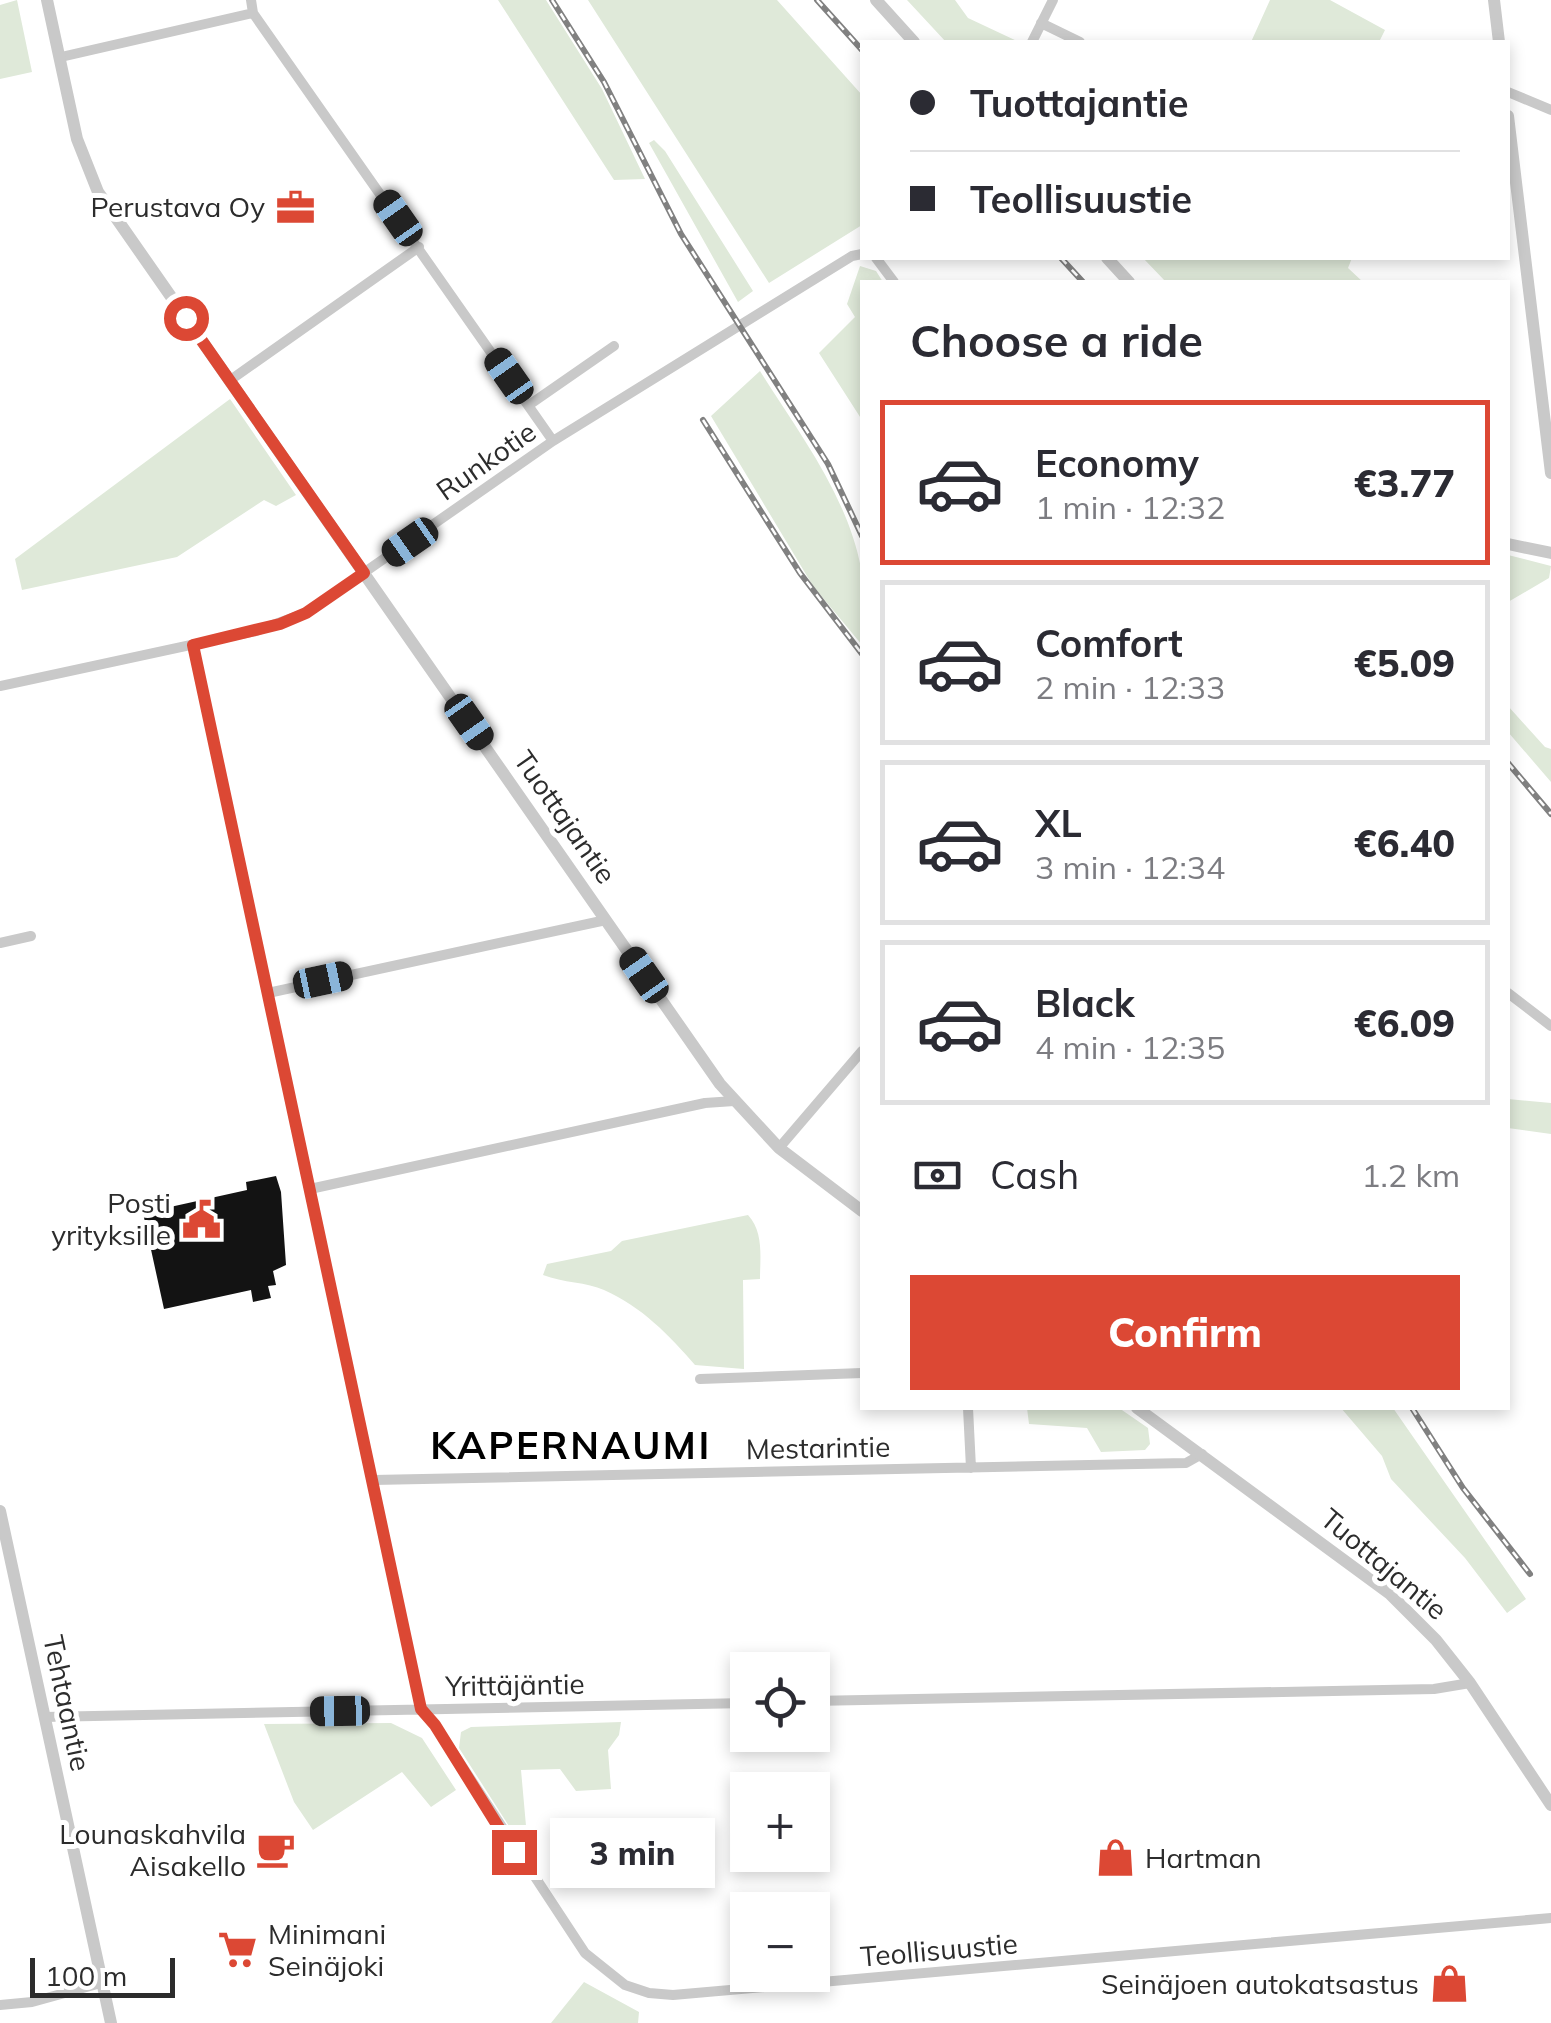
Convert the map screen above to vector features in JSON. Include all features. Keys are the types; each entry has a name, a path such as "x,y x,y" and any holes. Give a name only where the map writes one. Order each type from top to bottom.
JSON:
{"street":[{"name":"Tuottajantie","path":"47,0 86,168 230,381 734,1101 779,1148 860,1210"},
{"path":"251,0 254,13 553,441"},
{"path":"876,0 912,40"},
{"path":"1033,40 1052,0"},
{"path":"1494,0 1498,40"},
{"path":"61,57 254,13"},
{"path":"1041,24 1076,40"},
{"path":"1510,93 1551,110"},
{"path":"1510,131 1547,399 1551,474"},
{"path":"230,381 419,247"},
{"name":"Runkotie","path":"0,686 193,645 280,624 306,613 553,441 721,334 860,254"},
{"path":"1109,260 1127,280"},
{"path":"529,405 614,346"},
{"path":"1510,544 1551,553"},
{"name":"Teollisuustie","path":"193,645 421,1709 584,1953 605,1973 648,1994 715,1992 1551,1918"},
{"path":"268,993 606,920"},
{"path":"0,944 31,936"},
{"path":"1510,995 1551,1026"},
{"path":"779,1148 860,1053"},
{"path":"310,1189 705,1103 734,1101"},
{"path":"700,1379 860,1373"},
{"path":"968,1410 971,1468"},
{"name":"Tuottajantie","path":"1140,1410 1390,1594 1436,1640 1470,1683 1551,1805"},
{"name":"Mestarintie","path":"373,1480 1186,1462 1202,1454"},
{"name":"Tehtaantie","path":"0,1511 111,2023"},
{"path":"830,1701 1434,1688 1470,1683"},
{"name":"Yrittäjäntie","path":"44,1717 730,1703"},
{"path":"0,2005 32,2002 101,1983"}],"green space":[{"path":"17,0 32,72 0,79 0,5"},
{"path":"498,0 546,0 602,89 645,179 614,180"},
{"path":"588,0 777,0 860,93 860,226 769,283"},
{"path":"907,0 955,0 968,18 1015,40 944,40"},
{"path":"1270,0 1330,0 1385,30 1380,40 1252,40"},
{"path":"654,140 665,151 753,291 738,302 649,143"},
{"path":"1145,260 1351,260 1348,268 1361,280 1164,280"},
{"path":"860,266 876,271 882,280 860,280 860,417 819,353 855,317 847,304"},
{"path":"760,371 820,465 845,515 860,565 860,643 813,586 711,416"},
{"path":"230,399 296,495 276,506 264,500 177,557 22,590 15,559"},
{"path":"1510,556 1551,566 1549,578 1510,601"},
{"path":"1510,708 1551,749 1551,782 1510,734"},
{"path":"1510,1099 1551,1103 1551,1134 1510,1128"},
{"path":"748,1215 759,1237 760,1279 743,1280 744,1369 695,1365 630,1304 597,1287 543,1275 547,1264 611,1251 622,1241"},
{"path":"1027,1410 1122,1410 1148,1428 1150,1444 1145,1450 1101,1452 1087,1428 1029,1424"},
{"path":"1343,1410 1394,1410 1526,1599 1507,1613 1465,1558 1391,1479 1382,1456"},
{"path":"621,1722 619,1735 608,1750 611,1789 576,1791 560,1769 521,1770 527,1837 523,1848 459,1748 461,1732 471,1727"},
{"path":"391,1723 422,1738 456,1790 431,1807 402,1772 313,1830 294,1802 264,1724"},
{"path":"584,1982 639,2012 638,2023 551,2023"}],"building":[{"name":"Posti yrityksille","path":"276,1176 281,1192 286,1265 273,1271 276,1285 268,1286 271,1298 253,1302 251,1290 164,1309 143,1213 247,1190 246,1182"}],"railway":[{"path":"552,0 604,82 681,234 828,464 860,532"},
{"path":"817,0 860,48"},
{"path":"1063,260 1081,280"},
{"path":"703,420 800,573 860,651"},
{"path":"1510,765 1551,814"},
{"path":"1413,1410 1463,1488 1530,1574"}],"place":[{"name":"Perustava Oy","path":"295,207"},
{"name":"Posti yrityksille","path":"201,1219"},
{"name":"Lounaskahvila Aisakello","path":"276,1850"},
{"name":"Hartman","path":"1115,1858"},
{"name":"Minimani Seinäjoki","path":"238,1950"},
{"name":"Seinäjoen autokatsastus","path":"1449,1984"}],"district":[{"name":"KAPERNAUMI","path":"571,1446"}],"route":[{"path":"186,318 364,573 306,613 280,624 193,645 421,1709 435,1725 514,1852"}]}
